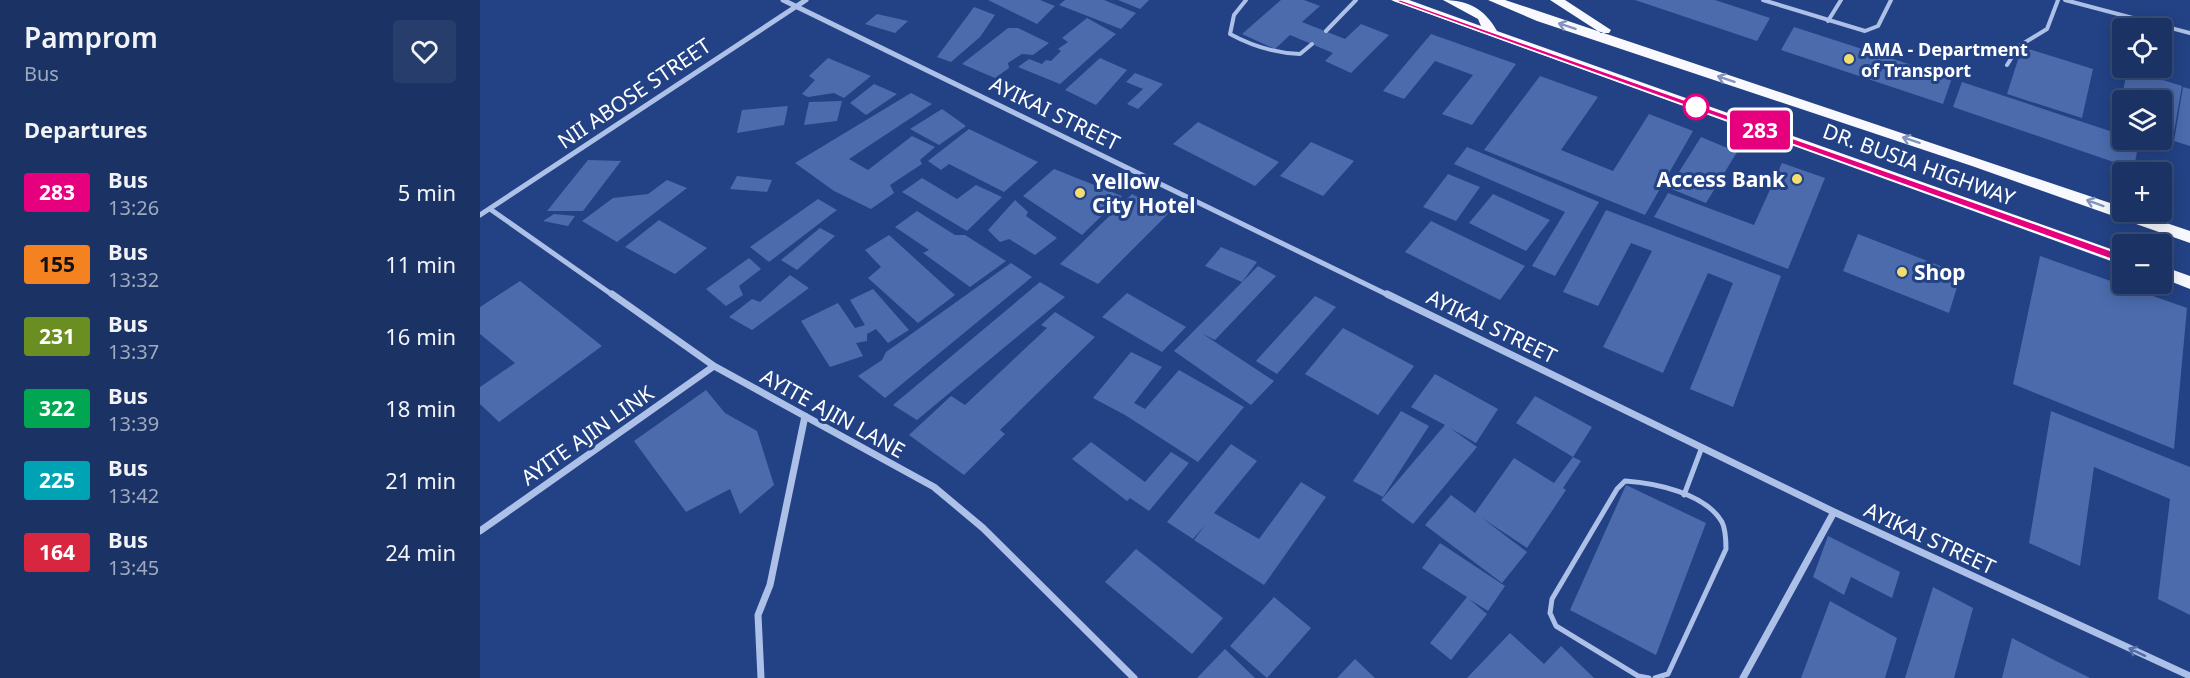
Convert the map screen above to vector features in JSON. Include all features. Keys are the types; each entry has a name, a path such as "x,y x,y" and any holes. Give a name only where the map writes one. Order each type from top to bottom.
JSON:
{"highway":[{"name":"DR. BUSIA HIGHWAY","path":"1397,0 2112,255"},
{"path":"1449,0 1483,17 1491,32"},
{"name":"DR. BUSIA HIGHWAY","path":"1494,0 1988,165 2190,237"},
{"path":"1556,0 1587,21 1663,57"},
{"path":"2172,276 2190,283"}],"street":[{"name":"AYIKAI STREET","path":"783,0 1834,512 2190,676"},
{"name":"NII ABOSE STREET","path":"480,215 806,0"},
{"name":"AYITE AJIN LANE","path":"490,209 714,366 934,487 983,528 1134,678"},
{"name":"AYITE AJIN LINK","path":"480,531 714,366"},
{"path":"761,678 758,615 770,585 806,416"},
{"path":"1743,678 1834,512"}],"lane":[{"path":"1246,0 1239,6 1230,22 1230,34 1249,46 1284,54 1300,54 1312,44"},
{"path":"1326,31 1356,0"},
{"path":"1763,0 1854,30 1873,30 1878,26 1891,0"},
{"path":"1782,6 1786,0"},
{"path":"1828,21 1841,0"},
{"path":"2007,65 2019,46 2047,29 2058,0"},
{"path":"2065,0 2190,33"},
{"path":"1684,495 1702,447"},
{"path":"1650,678 1638,676 1556,626 1550,613 1552,599 1617,489 1625,481 1636,481 1684,495 1710,508 1722,521 1726,549 1668,674 1655,678"}],"building":[{"path":"988,0 1040,0 1055,6 1037,24"},
{"path":"1065,0 1104,0 1136,13 1121,29 1059,5"},
{"path":"1118,0 1149,0 1140,9"},
{"path":"1281,0 1304,0 1320,6 1302,22 1345,39 1361,24 1389,35 1351,73 1325,61 1333,53 1290,35 1275,49 1242,34"},
{"path":"1635,0 1715,0 1770,18 1757,41"},
{"path":"974,7 995,15 980,37 951,62 937,57"},
{"path":"877,14 908,21 895,33 865,24"},
{"path":"1087,18 1116,34 1060,84 1018,67 1029,59 1042,64 1046,60 1051,61 1061,51 1058,49 1068,42 1062,38"},
{"path":"1794,27 1952,78 1943,104 1781,50"},
{"path":"1008,28 1018,28 1049,43 1033,55 1022,54 1008,63 1009,68 995,78 962,64"},
{"path":"1431,34 1516,64 1472,125 1442,114 1473,75 1435,61 1404,99 1383,91"},
{"path":"2022,47 2093,69 2082,118 2007,94"},
{"path":"828,58 871,76 844,98 834,93 808,97 802,94 815,80 809,76"},
{"path":"1100,58 1127,70 1096,105 1065,90"},
{"path":"1135,73 1163,84 1138,109 1127,104 1143,89 1126,82"},
{"path":"1540,76 1598,97 1561,150 1613,171 1649,114 1693,131 1645,215 1484,150"},
{"path":"2126,78 2157,78 2182,86 2172,143 2172,90 2123,90"},
{"path":"1962,82 2112,132 2112,150 2137,150 2135,162 2114,162 1953,107"},
{"path":"874,84 897,94 866,115 850,103"},
{"path":"2183,87 2190,89 2190,146 2174,141"},
{"path":"911,93 932,104 849,159 868,170 912,136 935,147 920,160 922,164 890,185 894,193 871,209 834,191 795,163"},
{"path":"842,101 837,121 804,125 809,102"},
{"path":"788,106 784,125 737,133 742,110"},
{"path":"942,109 966,126 939,145 910,129"},
{"path":"1198,122 1279,162 1255,186 1173,144"},
{"path":"969,129 1038,162 1004,192 949,164 941,170 928,161"},
{"path":"1701,137 1737,152 1706,203 1669,188"},
{"path":"1311,142 1354,161 1323,196 1280,176"},
{"path":"1467,147 1599,202 1555,276 1532,266 1565,212 1454,164"},
{"path":"588,160 621,161 583,211 547,211"},
{"path":"1782,163 1825,178 1788,269 1654,217 1668,193 1754,225"},
{"path":"1054,169 1122,196 1082,235 1023,196"},
{"path":"1448,174 1480,187 1456,221 1423,207"},
{"path":"737,176 772,180 767,192 730,189"},
{"path":"922,178 957,199 976,185 1002,197 967,231 902,192"},
{"path":"667,180 687,188 617,242 582,221 613,198 648,194"},
{"path":"1132,194 1169,213 1098,284 1060,264"},
{"path":"1493,194 1550,220 1526,251 1469,223"},
{"path":"818,199 837,210 769,262 750,247"},
{"path":"1015,200 1028,212 1026,216 1057,238 1035,255 1009,239 1000,242 988,230"},
{"path":"1606,210 1781,276 1733,407 1690,389 1733,283 1708,273 1663,373 1603,347 1652,251 1631,243 1598,306 1563,292"},
{"path":"917,211 955,235 965,235 1006,261 970,287 923,253 929,250 895,227"},
{"path":"554,214 575,216 568,226 543,221"},
{"path":"659,220 707,248 675,274 625,247"},
{"path":"1431,221 1525,266 1500,300 1405,252"},
{"path":"820,228 835,236 797,270 781,260"},
{"name":"Shop","path":"1858,234 1961,274 1949,313 1843,271"},
{"path":"889,235 955,295 918,323 868,278 881,267 865,250"},
{"path":"1221,247 1257,262 1242,282 1205,266"},
{"path":"2040,256 2112,281 2112,294 2147,294 2187,308 2174,449 2013,384"},
{"path":"749,258 761,269 739,286 743,295 726,306 706,289"},
{"path":"1011,263 1032,277 885,398 858,376 882,360 886,352"},
{"path":"1258,266 1276,276 1215,340 1203,334 1274,381 1251,405 1174,351"},
{"path":"790,275 809,288 752,330 729,317 752,299 760,302"},
{"path":"520,281 602,346 499,422 480,404 480,387 515,363 480,334 480,307"},
{"path":"1040,282 1065,297 917,420 893,405"},
{"path":"873,289 909,330 888,343 876,329 867,334 867,341 856,343 863,356 830,367 801,321 838,303 855,328 865,325 850,300"},
{"path":"1127,293 1186,327 1162,352 1102,317"},
{"path":"1315,296 1336,307 1277,374 1256,361"},
{"path":"1055,312 1095,337 1000,430 1005,434 964,475 909,435 951,396 965,405 1047,328 1041,325"},
{"path":"1343,328 1414,366 1378,415 1305,374"},
{"path":"1131,352 1162,367 1134,403 1145,409 1179,370 1244,407 1198,462 1125,415 1093,398"},
{"path":"1435,374 1498,409 1476,443 1450,428 1477,447 1413,524 1381,500 1445,425 1411,407"},
{"path":"706,390 725,413 757,431 774,485 740,514 730,489 686,512 634,441"},
{"path":"1535,396 1592,427 1573,457 1516,423"},
{"path":"1401,411 1429,426 1383,497 1353,481"},
{"path":"2051,411 2190,467 2190,615 2158,599 2170,499 2094,467 2080,566 2029,543"},
{"path":"1091,442 1145,482 1171,452 1189,463 1149,511 1130,498 1127,501 1072,459"},
{"path":"1231,444 1257,461 1214,513 1259,539 1301,482 1326,497 1264,585 1194,540 1205,525 1193,539 1167,522"},
{"path":"1573,457 1581,461 1563,488 1566,490 1527,548 1482,518 1527,552 1502,583 1425,525 1451,495 1475,513 1514,458 1554,483"},
{"path":"1626,485 1706,523 1656,655 1570,610"},
{"path":"1828,536 1900,572 1892,598 1851,577 1844,595 1813,577"},
{"path":"1440,543 1505,586 1488,611 1469,599 1487,614 1451,660 1430,643 1467,597 1422,568"},
{"path":"1136,549 1223,618 1192,654 1105,582"},
{"path":"1933,587 1973,608 1954,678 1905,678"},
{"path":"1274,597 1311,628 1267,678 1230,646"},
{"path":"1830,601 1897,638 1885,678 1801,678"},
{"path":"1510,633 1544,664 1561,646 1594,678 1467,678"},
{"path":"2012,638 2058,662 2090,678 2002,678"},
{"path":"1225,649 1255,678 1197,678"},
{"path":"1355,659 1375,678 1337,678"}],"bus line":[{"name":"283","path":"1398,0 2112,255"}],"place":[{"name":"AMA - Department of Transport","path":"1849,59"},
{"name":"Access Bank","path":"1797,179"},
{"name":"Yellow City Hotel","path":"1080,193"},
{"name":"Shop","path":"1902,272"}]}
